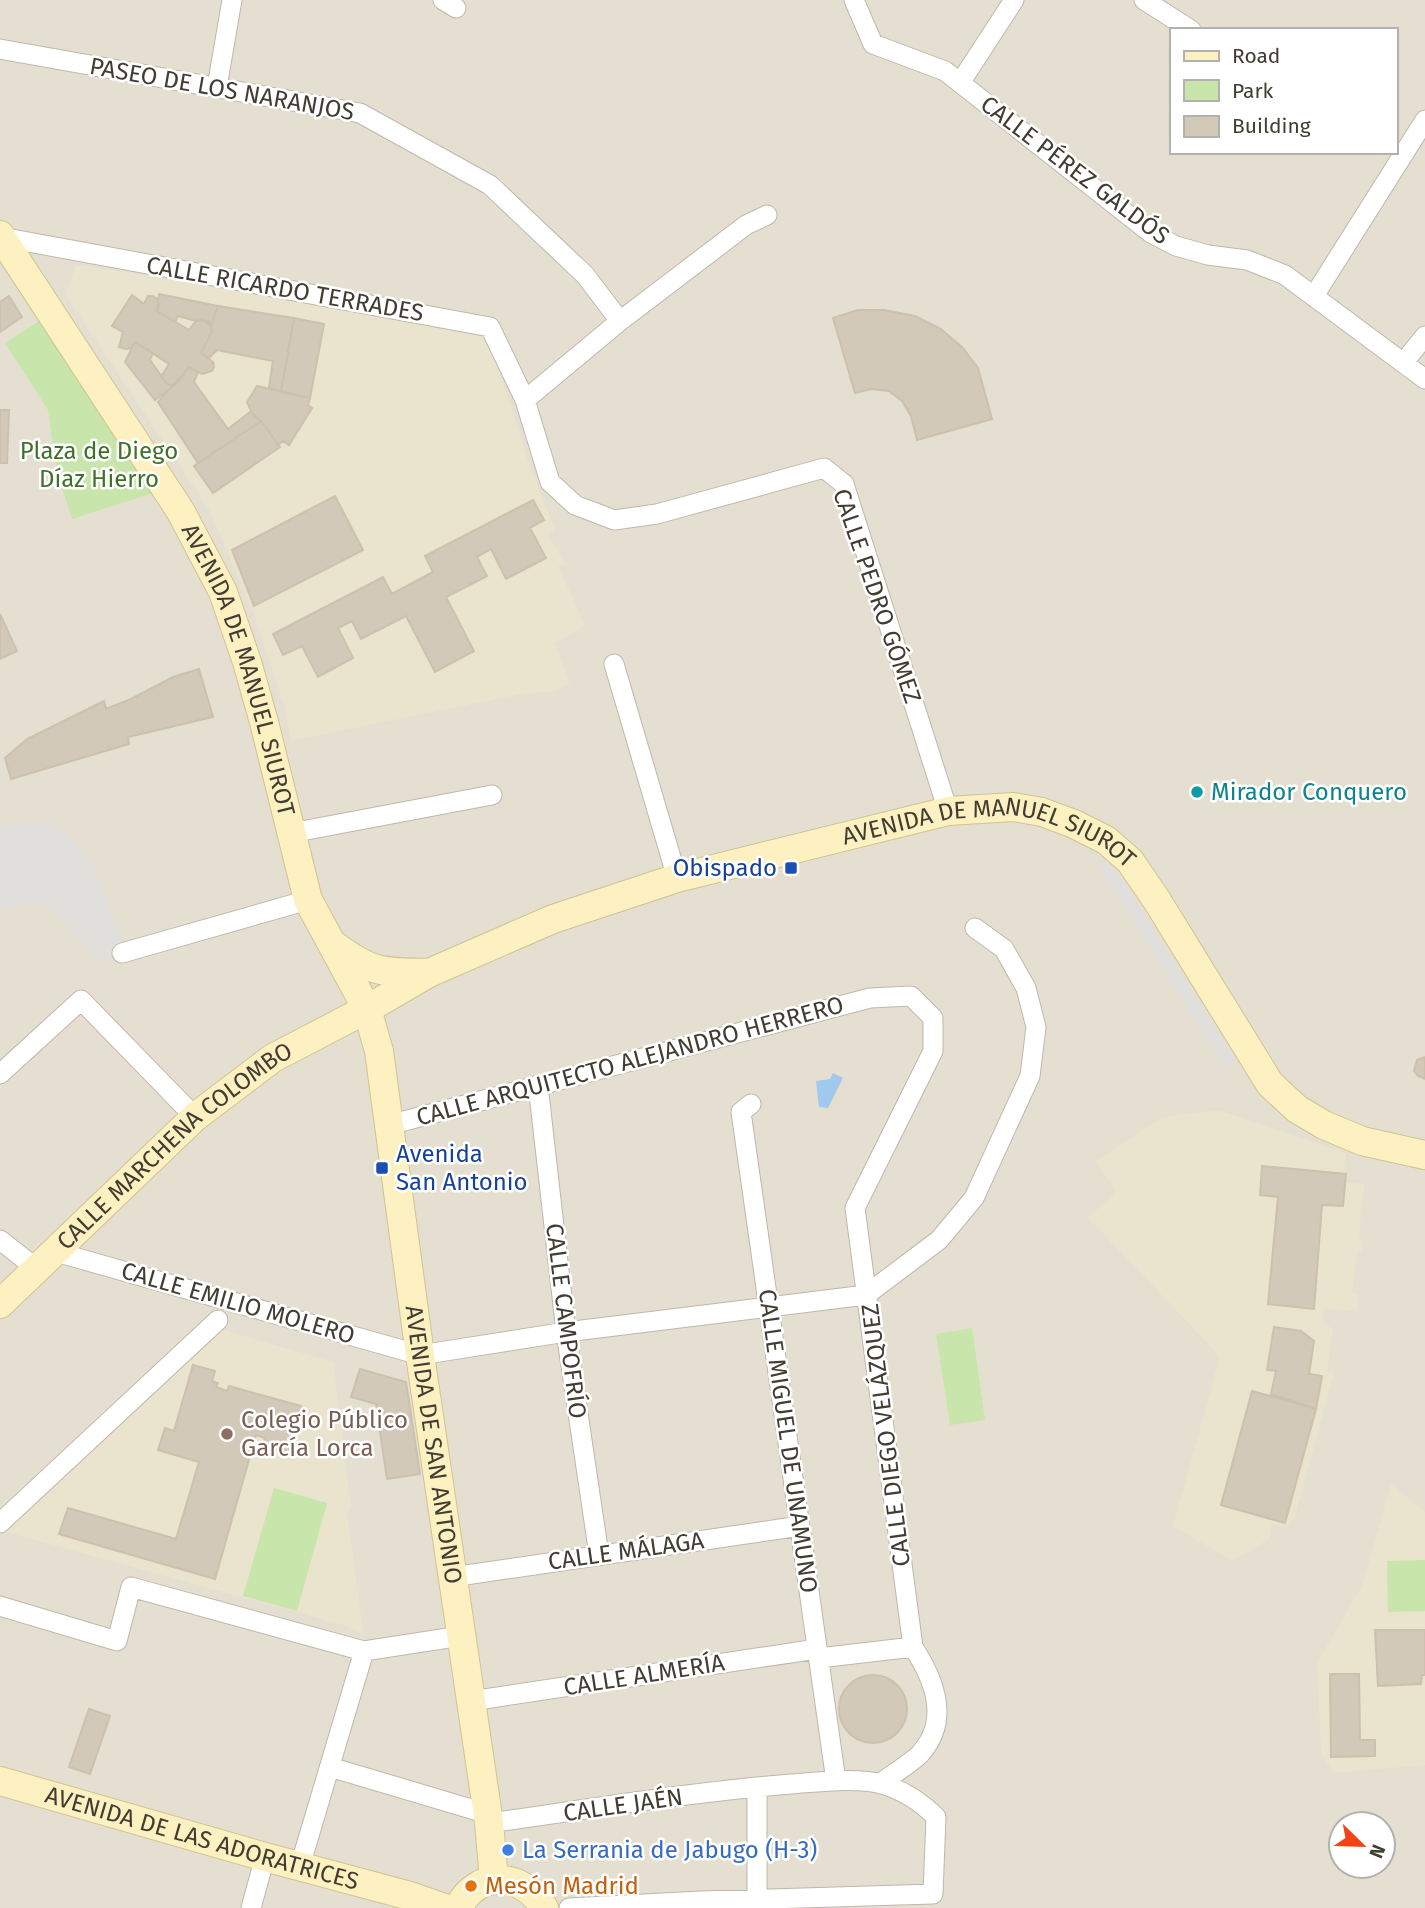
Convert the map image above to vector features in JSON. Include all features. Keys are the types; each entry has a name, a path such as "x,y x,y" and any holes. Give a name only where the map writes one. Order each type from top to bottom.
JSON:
{"main road":[{"name":"AVENIDA DE MANUEL SIUROT","path":"1,236 181,512 223,592 254,686 309,900 367,1009 429,973 553,919 677,878 948,811 1013,807 1042,812 1074,824 1106,840 1130,861 1156,898 1270,1084 1297,1109 1362,1142 1425,1155"},
{"name":"AVENIDA DE MANUEL SIUROT","path":"331,943 358,963 381,972 429,973"},
{"name":"CALLE MARCHENA COLOMBO","path":"0,1304 195,1117 273,1058 367,1009"},
{"name":"AVENIDA DE SAN ANTONIO","path":"367,1009 379,1051 420,1355 488,1819 494,1880"},
{"name":"AVENIDA DE LAS ADORATRICES","path":"0,1781 410,1896 444,1908"},
{"path":"458,1908 471,1891 494,1880 510,1880 525,1886 537,1896 544,1908"}],"street":[{"path":"217,87 232,0"},
{"name":"CALLE PÉREZ GALDÓS","path":"854,0 873,44 945,71 1151,233 1187,249 1208,255 1247,260 1285,275 1425,379"},
{"path":"960,83 1014,0"},
{"path":"1144,0 1188,28"},
{"name":"PASEO DE LOS NARANJOS","path":"0,49 360,113 490,185 585,275 620,321"},
{"path":"1397,151 1425,120"},
{"path":"1314,296 1392,157"},
{"path":"524,400 620,321 746,225 767,215"},
{"name":"CALLE RICARDO TERRADES","path":"1,236 490,327 524,400"},
{"path":"1404,362 1425,336"},
{"name":"CALLE PEDRO GÓMEZ","path":"524,400 550,482 575,505 614,520 657,514 824,468 844,484 948,811"},
{"path":"614,664 677,878"},
{"path":"291,833 492,795"},
{"path":"122,953 309,900"},
{"name":"CALLE DIEGO VELÁZQUEZ","path":"880,1784 920,1753 934,1729 938,1701 927,1669 912,1647 866,1295 939,1240 974,1198 1030,1076 1036,1027 1026,988 1004,948 975,928"},
{"name":"CALLE ARQUITECTO ALEJANDRO HERRERO","path":"389,1125 870,998 911,996 933,1018 933,1051 855,1208 866,1295"},
{"path":"0,1074 81,1000 195,1117"},
{"name":"CALLE CAMPOFRÍO","path":"538,1085 566,1332 599,1555"},
{"name":"CALLE MIGUEL DE UNAMUNO","path":"751,1104 741,1112 836,1781"},
{"path":"1,1239 47,1261"},
{"name":"CALLE EMILIO MOLERO","path":"47,1261 420,1355"},
{"path":"420,1355 566,1332 866,1295"},
{"path":"0,1524 218,1320"},
{"name":"CALLE MÁLAGA","path":"453,1577 800,1526"},
{"path":"0,1606 117,1641 131,1587 364,1651 461,1636"},
{"name":"CALLE ALMERÍA","path":"471,1701 818,1654 912,1647"},
{"path":"300,1866 364,1651"},
{"path":"330,1767 488,1819"},
{"name":"CALLE JAÉN","path":"488,1819 757,1787 836,1781 880,1784"},
{"path":"569,1908 699,1904 757,1899 920,1899 936,1817 915,1800 880,1784"},
{"path":"757,1787 757,1899"},
{"path":"251,1908 265,1857"}],"shaded area":[{"path":"0,0 1425,0 1425,1908 0,1908"},
{"path":"76,266 89,266 479,334 490,343 529,464 555,529 548,535 566,565 558,566 585,625 555,643 570,684 556,691 521,694 291,741 284,705 255,617 210,511 65,294"},
{"path":"23,821 47,822 68,836 91,862 124,943 114,965 93,956 62,918 48,907 30,903 8,909 0,905 0,829"},
{"path":"1108,858 1236,1059 1225,1068 1098,864"},
{"path":"1219,1110 1346,1153 1345,1182 1364,1184 1359,1239 1363,1241 1362,1250 1358,1251 1352,1292 1359,1294 1356,1311 1324,1308 1323,1323 1333,1329 1327,1372 1334,1373 1295,1517 1285,1527 1272,1524 1269,1539 1233,1561 1173,1526 1220,1356 1088,1218 1117,1191 1095,1162 1160,1119"},
{"name":"Colegio Público García Lorca","path":"223,1330 333,1362 351,1506 347,1513 364,1636 347,1626 6,1532"},
{"path":"1391,1484 1425,1512 1425,1765 1333,1773 1321,1752 1317,1663 1362,1586"}],"green space":[{"name":"Plaza de Diego Díaz Hierro","path":"51,313 166,489 72,519 57,472 48,410 5,343"},
{"path":"972,1328 985,1420 950,1425 936,1334"},
{"path":"274,1488 327,1503 297,1611 243,1596"},
{"path":"1425,1560 1425,1611 1388,1612 1387,1561"}],"water":[{"path":"833,1073 843,1078 828,1108 819,1107 816,1081 830,1079"}],"building":[{"path":"159,294 218,306 211,326 203,320 178,316 175,322 157,311"},
{"path":"132,295 144,304 148,296 153,296 159,306 157,311 189,330 196,321 209,321 212,332 201,353 213,362 212,371 202,374 189,367 176,384 168,385 161,377 169,364 135,342 131,348 119,347 123,332 112,326"},
{"path":"9,296 22,317 0,332 0,302"},
{"path":"218,306 294,318 281,392 269,387 273,361 217,350 209,358 201,353 212,332 211,326"},
{"path":"858,310 884,310 915,316 941,329 962,347 978,368 992,419 917,440 911,416 902,401 889,391 871,389 855,393 833,318"},
{"path":"294,318 324,324 310,398 281,392"},
{"path":"135,342 153,353 150,360 168,385 176,384 155,400 125,362"},
{"path":"189,367 198,372 194,382 228,429 250,412 261,421 198,463 158,402"},
{"path":"257,386 310,398 308,405 312,408 289,445 283,441 278,445 263,423 252,413 247,402"},
{"path":"0,410 9,410 7,463 0,463"},
{"path":"261,421 280,447 213,493 194,466"},
{"path":"335,496 363,550 254,606 232,550"},
{"path":"533,500 544,520 530,528 546,558 506,579 491,549 477,557 487,576 446,597 474,651 435,672 406,616 361,639 352,621 338,628 353,658 318,677 302,646 283,655 273,634 383,577 392,594 433,572 425,556"},
{"path":"0,614 17,651 0,659"},
{"path":"199,669 213,717 128,737 129,744 11,779 5,758 27,739 104,701 106,709 173,677"},
{"path":"1425,1057 1425,1079 1414,1071 1417,1060"},
{"path":"1262,1166 1346,1174 1343,1206 1322,1205 1314,1309 1268,1304 1278,1197 1260,1195"},
{"path":"1274,1327 1301,1331 1314,1341 1309,1374 1322,1376 1316,1409 1271,1394 1276,1371 1267,1370"},
{"path":"193,1365 215,1371 212,1381 218,1383 216,1387 227,1391 229,1386 301,1406 288,1453 263,1446 265,1438 256,1435 215,1579 59,1534 68,1508 176,1539 199,1462 158,1450 165,1428 174,1431"},
{"path":"360,1369 406,1382 420,1474 387,1479 376,1404 351,1397"},
{"path":"1252,1391 1316,1409 1285,1523 1221,1505"},
{"path":"1375,1630 1425,1630 1425,1675 1422,1675 1421,1684 1378,1686"},
{"path":"1330,1674 1359,1674 1360,1740 1375,1740 1375,1756 1331,1757"},
{"path":"873,1675 886,1678 897,1685 904,1696 907,1709 904,1722 897,1733 886,1740 873,1743 860,1740 849,1733 842,1722 839,1709 842,1696 849,1685 860,1678"},
{"path":"89,1709 110,1716 90,1774 69,1767"}],"place":[{"name":"Mirador Conquero","path":"1197,792"},
{"name":"Obispado","path":"791,868"},
{"name":"Avenida San Antonio","path":"382,1168"},
{"name":"Colegio Público García Lorca","path":"227,1434"},
{"name":"La Serrania de Jabugo (H-3)","path":"508,1850"},
{"name":"Mesón Madrid","path":"471,1886"}]}
